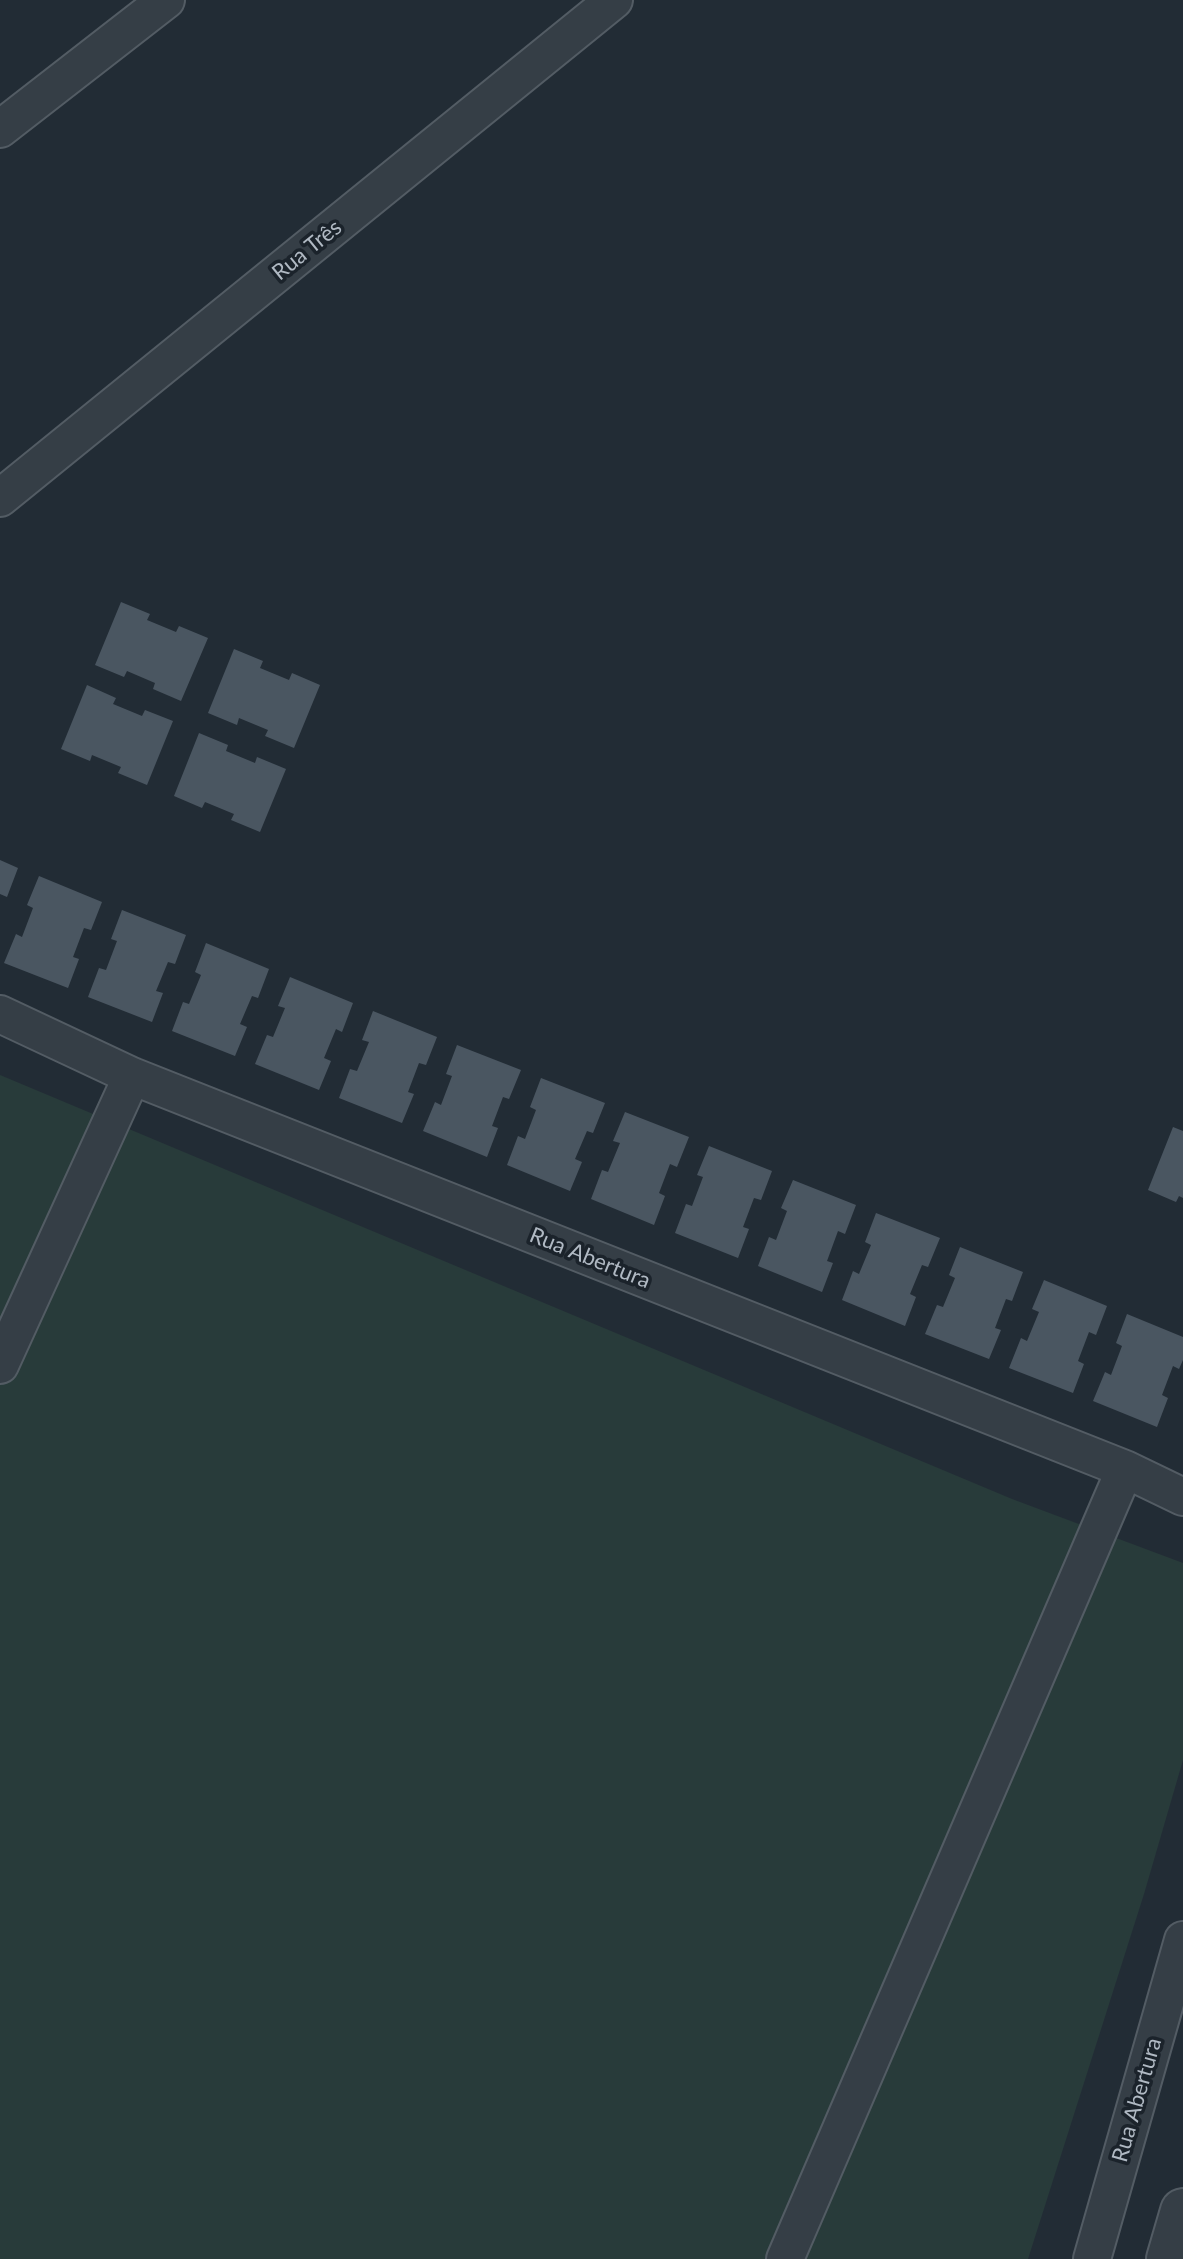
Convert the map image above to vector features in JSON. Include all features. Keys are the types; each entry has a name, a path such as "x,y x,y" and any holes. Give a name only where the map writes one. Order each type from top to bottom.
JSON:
{"street":[{"path":"0,129 166,0"},
{"name":"Rua Três","path":"0,498 614,0"},
{"name":"Rua Abertura","path":"0,1014 132,1076 1125,1469 1183,1497"},
{"path":"0,1365 132,1076"},
{"path":"785,2259 1125,1469"},
{"name":"Rua Abertura","path":"1092,2259 1183,1940"},
{"path":"1169,2259 1183,2211"}],"green space":[{"path":"0,1075 1012,1499 1183,1563 1183,1760 1144,1894 1028,2259 0,2259"}],"building":[{"path":"121,602 150,614 147,620 176,632 179,626 208,638 181,701 153,689 155,683 127,671 124,677 95,665"},
{"path":"234,649 263,661 260,668 289,680 292,673 320,685 294,748 265,736 268,730 239,718 237,725 208,713"},
{"path":"87,685 116,698 113,704 142,716 145,710 173,721 147,785 118,773 121,767 92,755 90,761 61,749"},
{"path":"199,733 228,745 226,751 255,763 257,757 286,769 260,832 231,820 234,814 205,802 202,808 174,796"},
{"path":"0,860 18,868 7,897 0,894"},
{"path":"39,876 102,902 91,930 84,928 73,957 79,959 68,988 4,963 16,934 22,937 33,908 27,905"},
{"path":"122,910 186,935 175,964 168,962 156,991 163,993 152,1022 88,997 99,968 106,970 117,941 111,939"},
{"path":"206,943 269,969 258,998 252,996 240,1024 247,1027 235,1056 172,1031 183,1002 189,1004 201,975 195,972"},
{"path":"290,977 353,1003 342,1032 336,1029 324,1058 331,1061 319,1090 255,1064 267,1035 273,1037 285,1008 278,1006"},
{"path":"373,1011 437,1037 426,1065 419,1063 408,1092 414,1094 402,1123 339,1098 350,1069 357,1071 369,1042 362,1040"},
{"path":"457,1045 521,1070 509,1099 503,1097 492,1126 498,1128 487,1157 423,1131 435,1102 441,1105 452,1076 446,1074"},
{"path":"541,1078 605,1103 593,1133 587,1131 575,1159 582,1162 570,1191 507,1165 518,1136 525,1139 536,1110 530,1107"},
{"path":"625,1112 689,1137 677,1167 670,1164 659,1193 665,1196 654,1225 591,1199 602,1170 608,1172 620,1143 613,1141"},
{"path":"1173,1127 1183,1131 1183,1198 1179,1196 1176,1202 1148,1190"},
{"path":"709,1146 772,1171 761,1200 754,1198 743,1227 749,1229 738,1258 675,1233 686,1204 692,1206 703,1177 697,1175"},
{"path":"793,1180 856,1205 845,1234 838,1231 827,1261 833,1263 822,1292 758,1266 769,1237 776,1240 787,1211 781,1208"},
{"path":"876,1213 940,1238 928,1267 922,1265 910,1294 916,1297 905,1326 842,1300 853,1271 859,1274 871,1245 865,1242"},
{"path":"960,1247 1023,1272 1012,1301 1006,1299 995,1328 1001,1330 989,1359 925,1334 937,1305 943,1307 955,1278 949,1275"},
{"path":"1044,1280 1107,1306 1096,1335 1089,1332 1078,1361 1084,1364 1073,1393 1009,1368 1021,1338 1027,1341 1039,1312 1032,1309"},
{"path":"1127,1314 1183,1337 1183,1360 1179,1369 1173,1366 1162,1395 1168,1398 1157,1427 1093,1401 1105,1372 1111,1375 1122,1346 1116,1343"}]}
